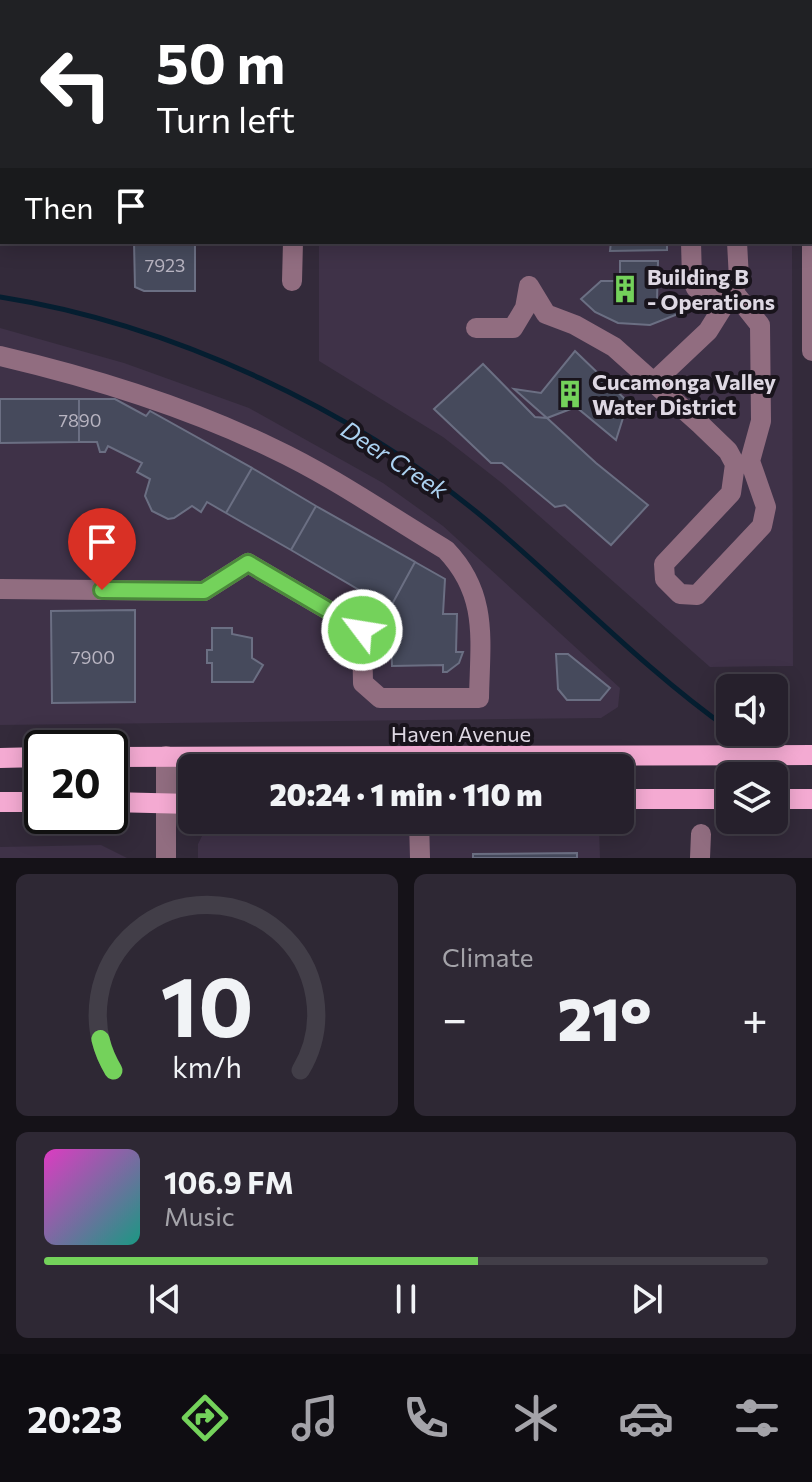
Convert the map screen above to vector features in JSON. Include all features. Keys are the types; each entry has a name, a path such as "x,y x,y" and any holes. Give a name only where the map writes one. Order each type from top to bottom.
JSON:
{"main road":[{"name":"Haven Avenue","path":"128,757 812,755"},
{"path":"0,758 24,757"},
{"path":"634,799 716,799"},
{"path":"788,799 812,799"},
{"path":"0,802 24,802"},
{"path":"128,803 178,805"}],"street":[{"path":"812,203 812,351"},
{"path":"292,281 293,244"},
{"path":"476,328 513,328 525,308 529,286 546,314 575,325 614,347 743,462 766,507 762,526 697,595 680,594 665,579 664,564 731,493 743,462 761,421 760,325 733,291 696,288 692,279 691,244"},
{"path":"654,382 708,331 733,291 739,279 737,244"},
{"path":"0,356 95,378 185,410 261,443 446,550 464,568 476,594 480,620 479,698 380,698 363,683 362,630 248,563 204,591 0,589"},
{"path":"166,756 166,858"},
{"path":"419,834 420,858"},
{"path":"700,858 701,834"}],"shaded area":[{"name":"Cucamonga Valley Water District","path":"319,244 792,244 793,666 710,667 503,484 443,437 319,361"},
{"path":"0,328 124,363 249,408 383,483 443,526 620,688 618,707 601,718 0,725"},
{"path":"203,834 599,834 600,858 198,858 198,844"},
{"path":"101,845 127,858 0,858 0,847"}],"building":[{"path":"134,244 195,244 195,291 144,291 135,287"},
{"path":"611,244 667,244 667,250 610,251"},
{"name":"Building B - Operations","path":"620,261 658,261 657,302 668,296 678,314 650,325 618,323 595,312 581,299 601,281 620,281"},
{"name":"Cucamonga Valley Water District","path":"575,351 628,402 616,440 576,407 547,418 514,389 541,393"},
{"path":"483,364 535,417 547,418 648,505 611,545 565,505 555,507 502,463 491,463 434,409"},
{"path":"0,399 79,399 79,442 0,443"},
{"path":"79,399 115,399 146,416 150,411 252,468 226,513 207,502 201,512 192,506 168,519 152,511 145,496 150,479 137,472 142,463 108,446 105,452 100,452 97,442 79,442"},
{"path":"252,468 316,506 291,550 226,513"},
{"path":"316,506 415,562 390,608 291,550"},
{"path":"415,562 445,579 443,614 457,614 456,652 463,652 459,663 447,672 443,672 443,665 392,666 390,608"},
{"path":"135,610 135,702 52,703 51,611"},
{"path":"212,628 232,628 232,634 252,638 252,658 263,665 253,682 212,682 212,663 207,663 207,650 212,650"},
{"path":"556,654 568,654 610,688 600,700 567,700 558,689"},
{"path":"577,853 577,858 473,858 473,854"}],"waterway":[{"name":"Deer Creek","path":"0,297 131,328 260,378 323,410 439,483 491,524 638,656 716,720"}],"place":[{"name":"Building B - Operations","path":"625,289"},
{"name":"Cucamonga Valley Water District","path":"570,394"}],"route":[{"path":"102,590 204,591 248,563 362,630"}]}
